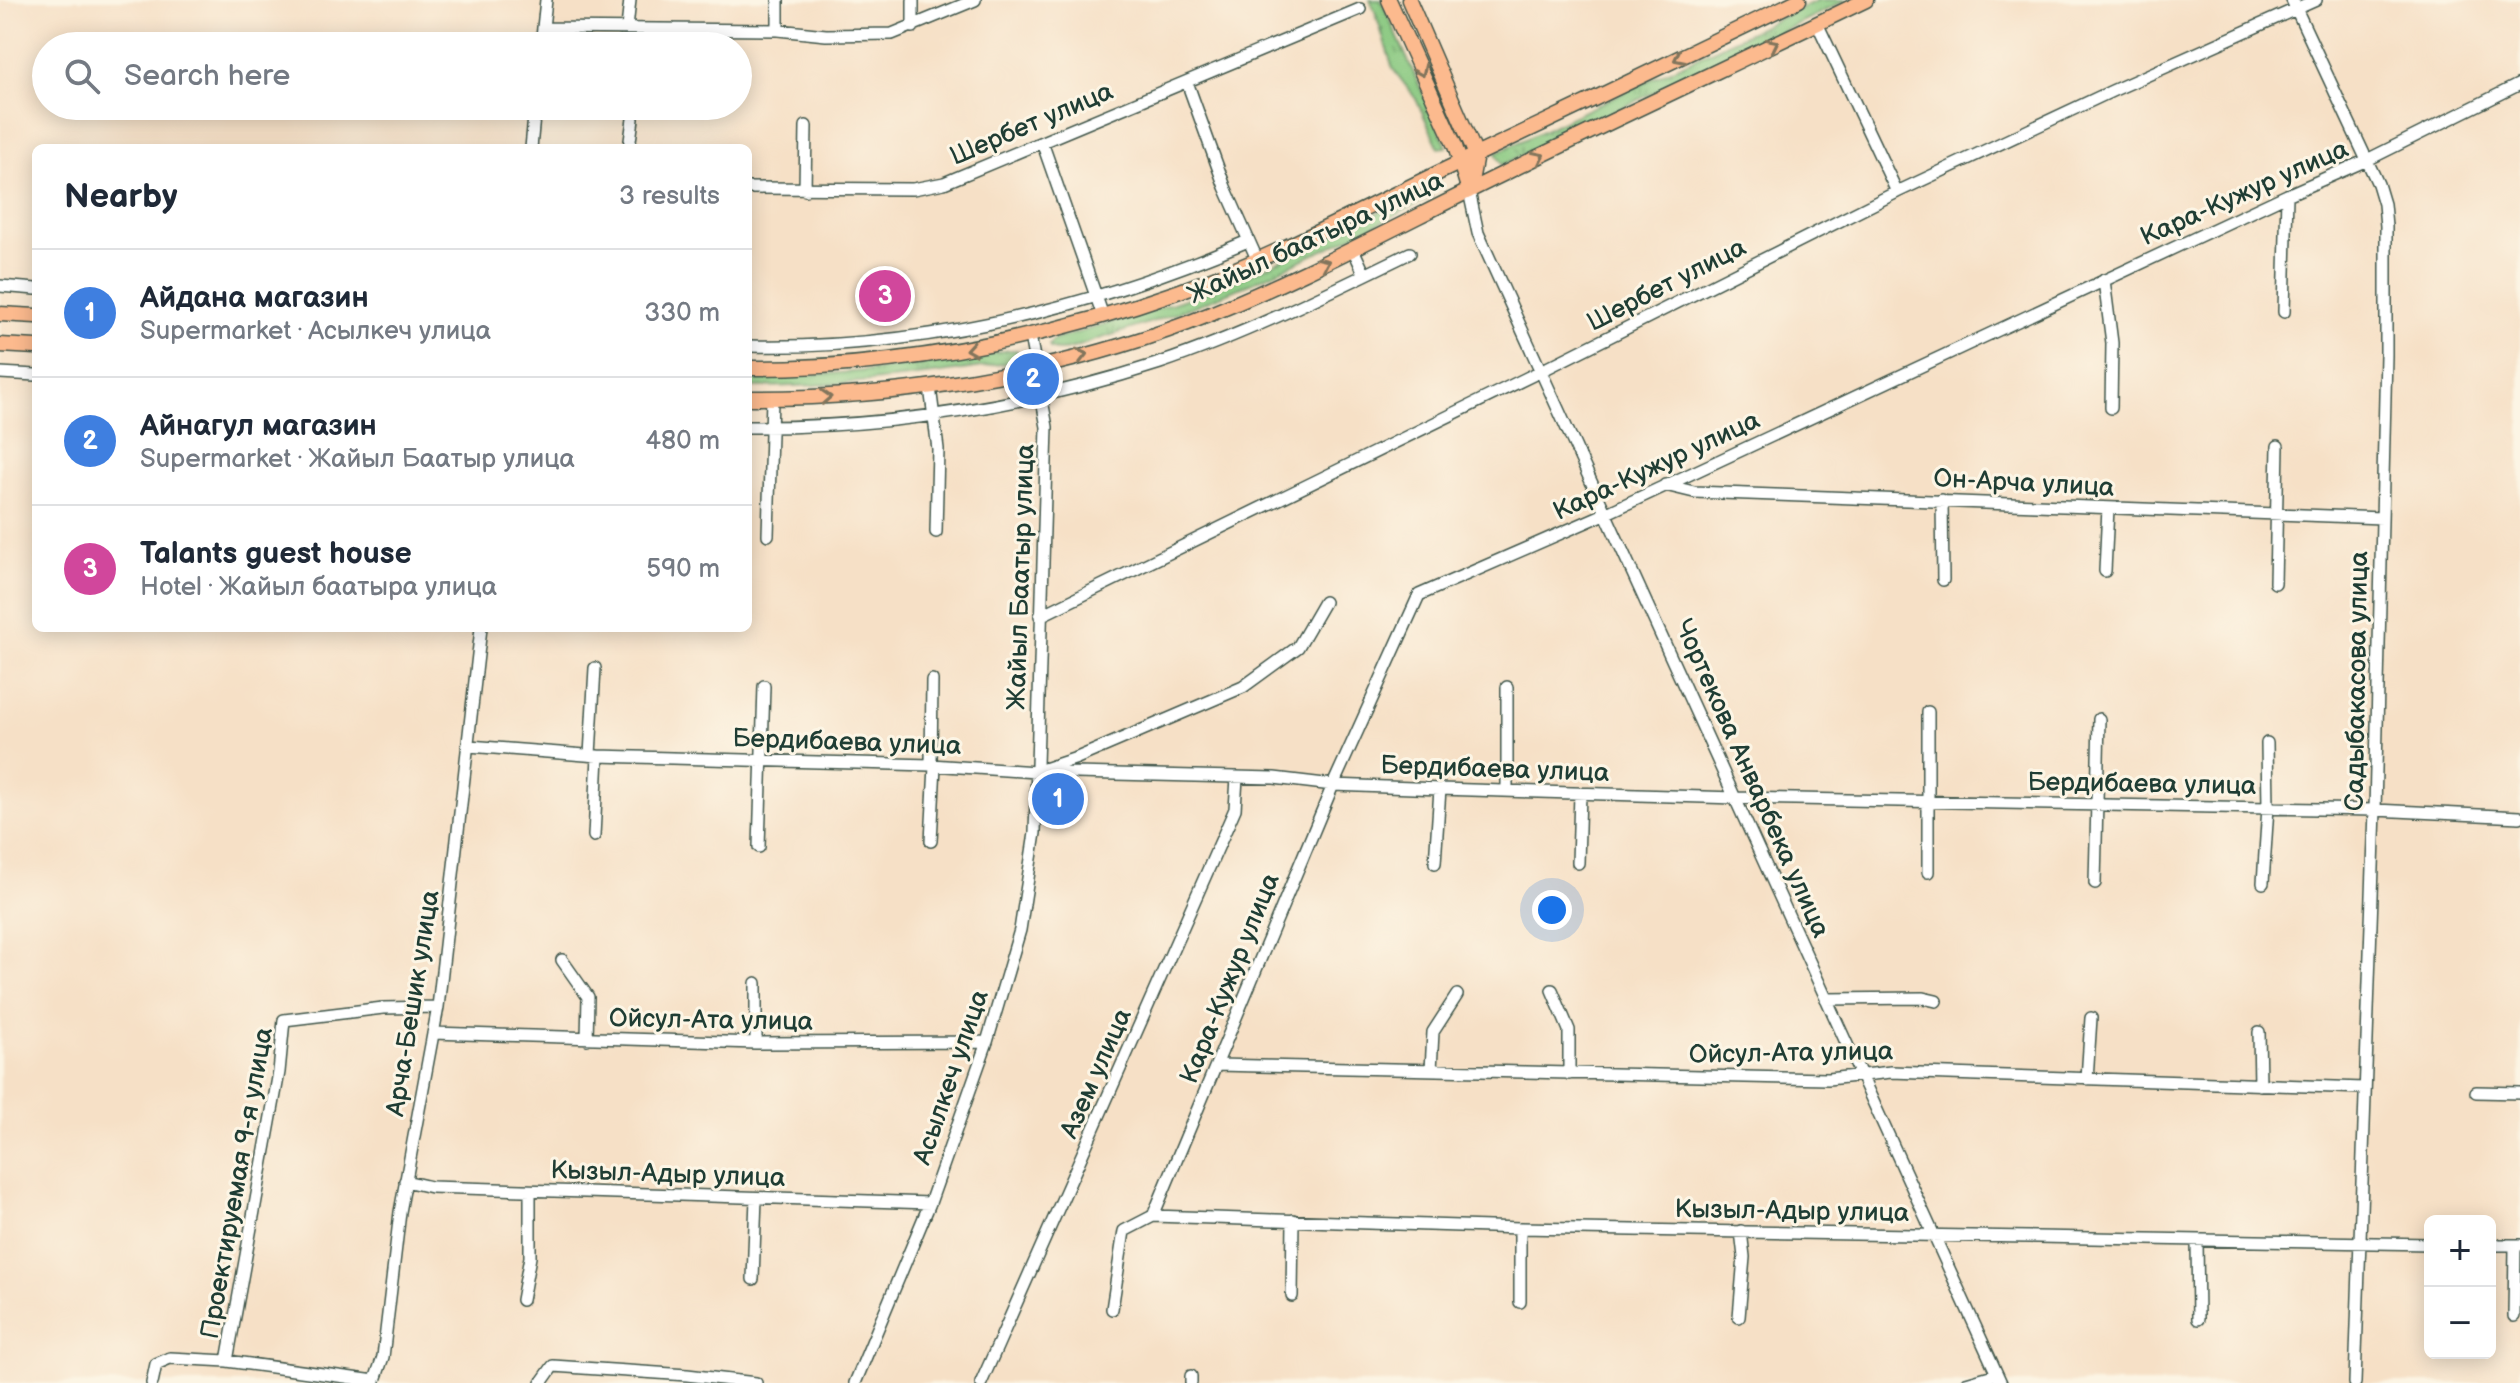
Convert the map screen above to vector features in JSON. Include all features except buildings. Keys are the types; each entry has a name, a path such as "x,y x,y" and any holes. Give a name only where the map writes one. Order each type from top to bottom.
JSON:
{"main road":[{"path":"1389,0 1461,162 1469,191"},
{"path":"1409,0 1476,155 1469,191"},
{"name":"Жайыл баатыра улица","path":"752,368 889,360 995,345 1103,316 1182,290 1257,259 1799,0"},
{"name":"Жайыл баатыра улица","path":"752,398 832,397 930,387 1036,367 1114,347 1188,323 1353,249 1866,0"},
{"path":"0,314 32,316"},
{"path":"0,345 32,347"}],"street":[{"path":"543,32 546,0"},
{"path":"627,28 630,0"},
{"path":"778,0 778,30"},
{"path":"913,0 913,27"},
{"path":"543,28 892,34 975,0"},
{"name":"Шербет улица","path":"1040,616 1541,371 1897,192 2294,5 2316,0"},
{"name":"Садыбакасова улица","path":"2294,5 2367,160 2384,204 2386,226 2375,810 2355,1383"},
{"name":"Шербет улица","path":"752,188 928,187 944,183 1360,9"},
{"path":"1817,23 1897,192"},
{"path":"1187,82 1225,187 1257,259"},
{"name":"Кара-Кужур улица","path":"1153,1216 1333,785 1419,595 1607,513 2367,160 2520,84"},
{"path":"531,144 534,120"},
{"path":"630,144 633,120"},
{"path":"805,190 806,126"},
{"path":"1042,142 1103,316"},
{"name":"Чортекова Анварбека улица","path":"1469,191 1478,233 1999,1378"},
{"path":"2284,312 2287,195"},
{"path":"752,346 899,338 1011,319 1097,297 1177,270 1248,241"},
{"path":"1353,249 1365,275"},
{"path":"752,427 870,423 935,415 1041,395 1126,373 1244,331 1410,253"},
{"path":"2104,280 2112,343 2111,408"},
{"path":"0,286 32,289"},
{"name":"Жайыл Баатыр улица","path":"1030,336 1047,427 1036,772"},
{"path":"0,373 32,375"},
{"path":"930,387 938,449 936,532"},
{"path":"768,535 772,399"},
{"path":"2275,583 2278,446"},
{"name":"Он-Арча улица","path":"1665,485 1694,492 2382,518"},
{"path":"1942,500 1943,580"},
{"path":"2105,571 2108,508"},
{"path":"1036,772 1077,758 1243,687 1298,647 1324,602"},
{"name":"Арча-Бешик улица","path":"374,1382 383,1357 400,1212 438,1007 481,632"},
{"path":"594,836 595,668"},
{"path":"931,841 932,680"},
{"path":"759,847 764,686"},
{"path":"1507,687 1507,790"},
{"path":"1928,712 1928,872"},
{"path":"2095,883 2099,719"},
{"path":"2263,883 2268,807 2267,743"},
{"name":"Бердибаева улица","path":"469,746 594,755 1274,778 1333,785 1440,789 1736,798 2268,807 2520,817"},
{"name":"Асылкеч улица","path":"855,1383 930,1203 987,1042 1020,930 1035,833 1036,772"},
{"name":"Азем улица","path":"981,1383 1235,809 1237,778"},
{"path":"1435,863 1440,789"},
{"path":"1578,863 1580,793"},
{"path":"562,960 588,997 587,1039"},
{"path":"756,983 756,1043"},
{"path":"1552,990 1569,1030 1569,1074"},
{"path":"1431,1070 1433,1032 1457,995"},
{"path":"1826,999 1923,998 1936,1001"},
{"name":"Проектируемая 9-я улица","path":"227,1361 279,1072 284,1020 383,1008 438,1007"},
{"path":"2087,1079 2091,1018"},
{"path":"2259,1032 2260,1085"},
{"name":"Ойсул-Ата улица","path":"433,1033 756,1043 987,1042"},
{"name":"Ойсул-Ата улица","path":"1218,1065 1828,1079 1891,1072 2364,1088"},
{"path":"2476,1092 2520,1093"},
{"name":"Кызыл-Адыр улица","path":"405,1181 431,1187 930,1203"},
{"path":"522,1300 530,1257 530,1191"},
{"path":"753,1279 756,1198"},
{"path":"1112,1309 1124,1231 1153,1216"},
{"name":"Кызыл-Адыр улица","path":"1153,1216 1520,1228 2424,1244"},
{"path":"1292,1296 1293,1220"},
{"path":"1520,1228 1520,1302"},
{"path":"1739,1317 1744,1257 1741,1231"},
{"path":"2197,1241 2198,1319"},
{"path":"2496,1245 2518,1245 2514,1316"},
{"path":"152,1383 156,1364 170,1358 227,1361 374,1382"},
{"path":"541,1383 553,1366 756,1383"},
{"path":"1966,1383 1999,1378"}],"green space":[{"path":"1370,0 1381,0 1447,147 1439,148 1416,99 1393,69"},
{"path":"1818,0 1847,0 1502,165 1496,153"},
{"path":"1427,188 1432,197 1229,292 1076,347 1062,350 1050,348 1054,340 1228,283 1303,250"},
{"path":"1009,350 1017,350 1018,357 1013,362 881,380 752,387 752,376 879,370"}],"place":[{"name":"Talants guest house","path":"885,296"},
{"name":"Айнагул магазин","path":"1033,379"},
{"name":"Айдана магазин","path":"1058,799"}]}
